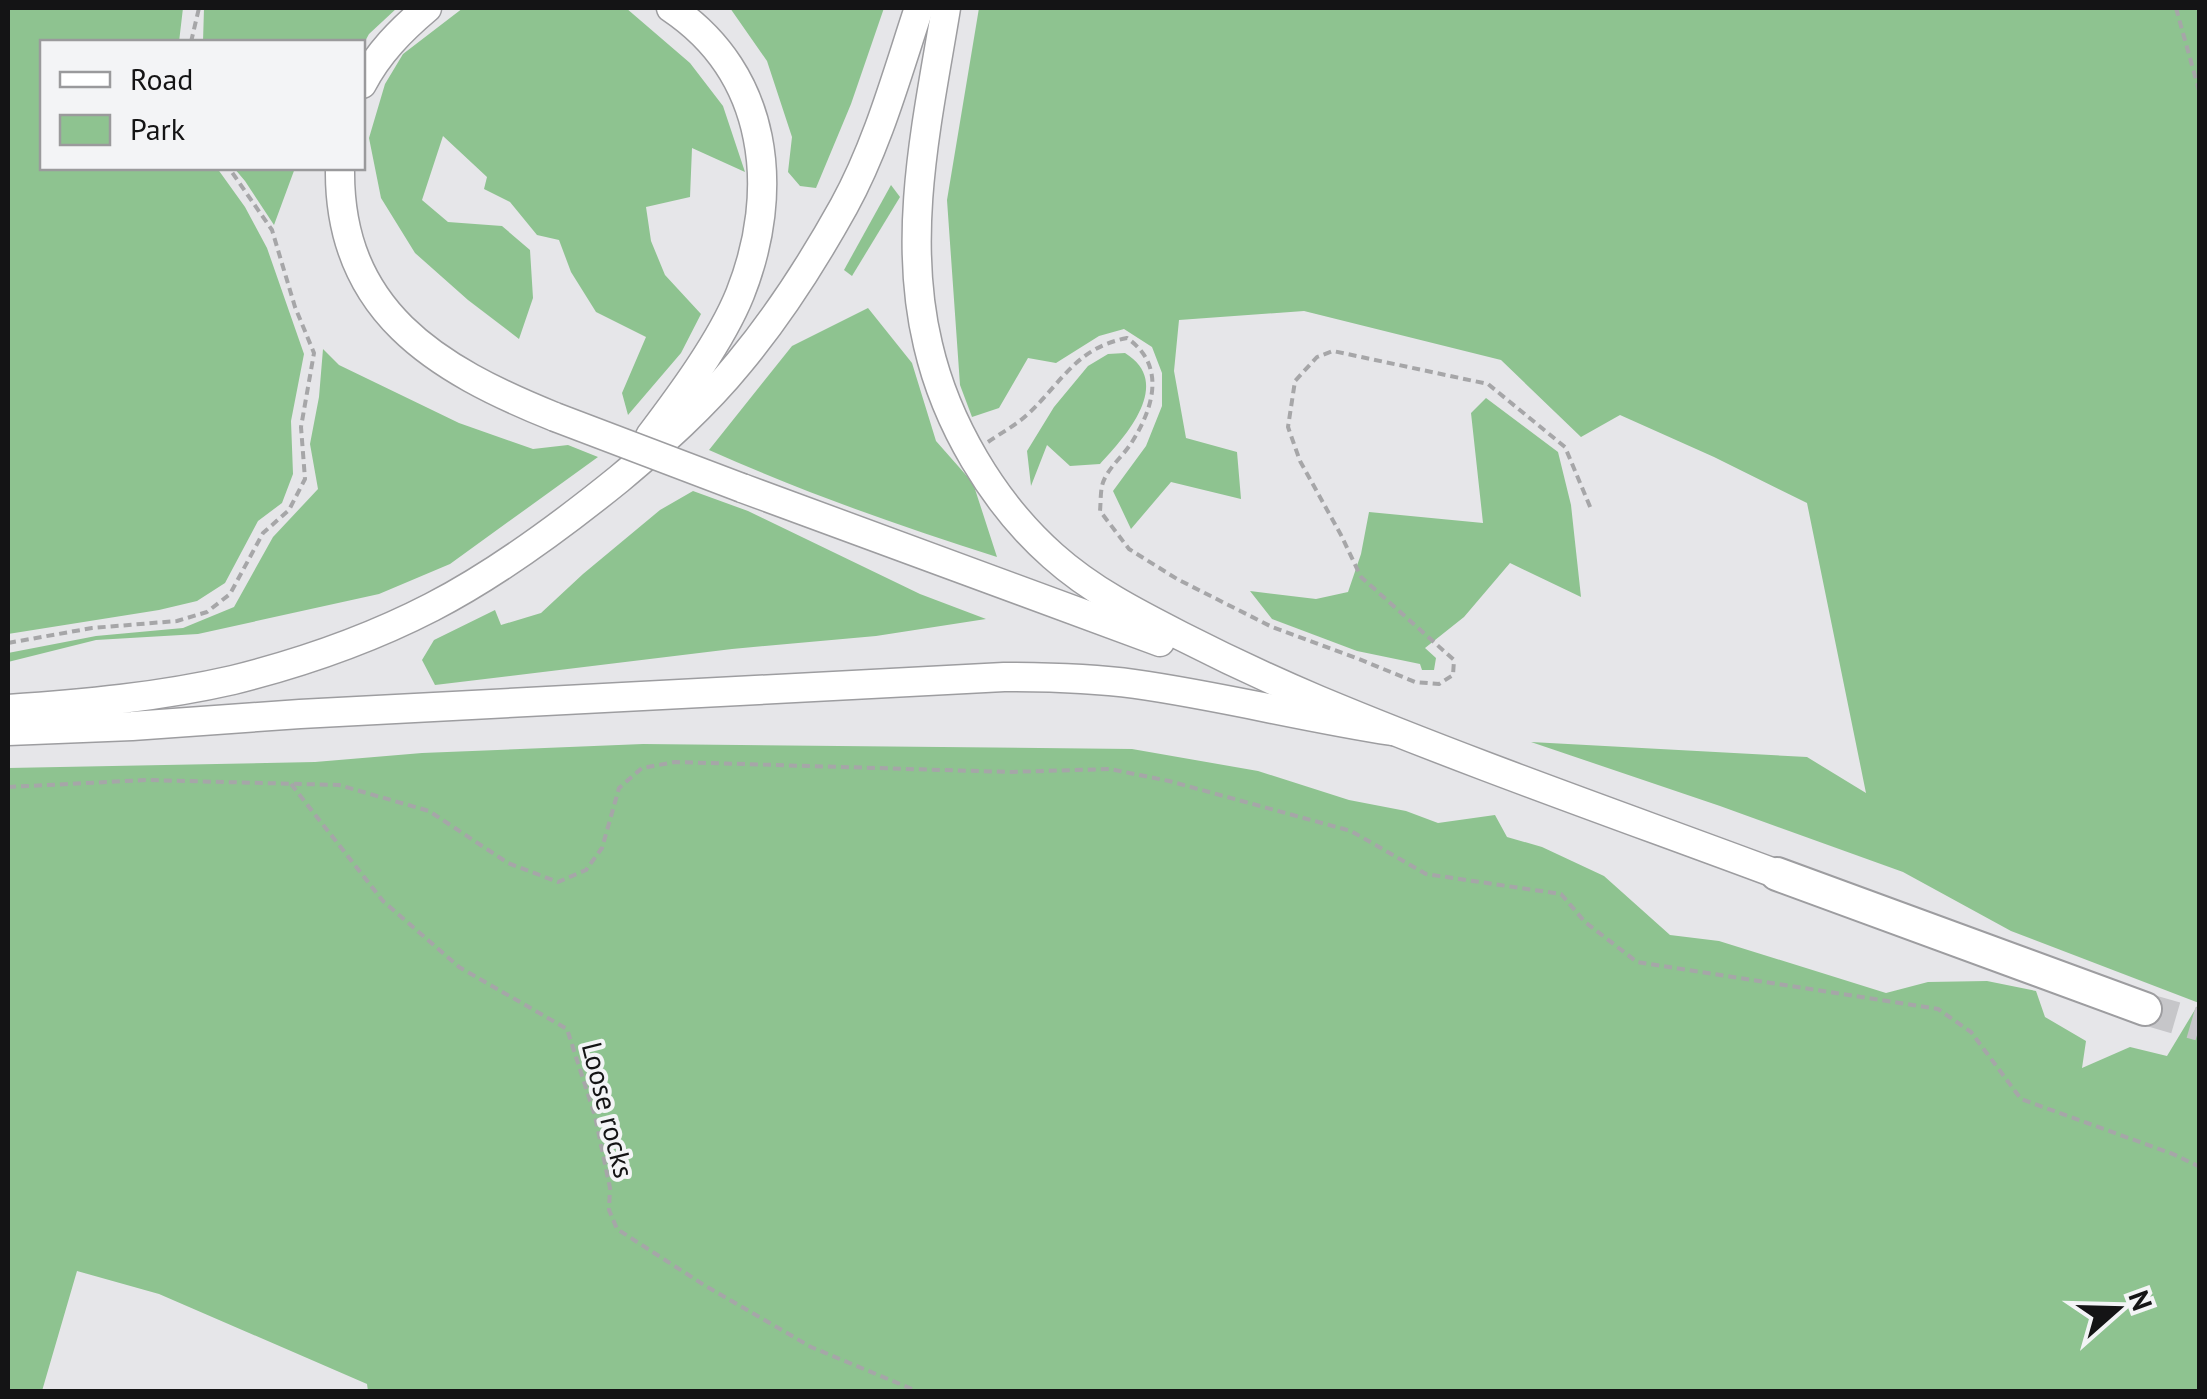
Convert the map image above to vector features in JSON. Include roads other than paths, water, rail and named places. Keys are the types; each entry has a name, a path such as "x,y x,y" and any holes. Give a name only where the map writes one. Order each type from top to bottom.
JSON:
{"highway":[{"path":"1777,874 2146,1009"}],"main road":[{"path":"365,79 401,29 427,8"},
{"path":"618,479 724,326 756,246 763,200 762,160 752,116 738,81 713,45 686,17 671,8"},
{"path":"8,709 116,700 201,686 278,667 352,642 432,607 585,506 689,417 739,363 802,277 846,203 882,122 919,8"},
{"path":"946,8 920,170 917,232 918,291 928,346 944,394 972,454 994,489 1025,529 1055,558 1097,590 1140,615 1256,674"},
{"path":"340,170 344,223 352,252 382,307 431,354 490,390 742,488 1256,674 1392,731 1777,874"},
{"path":"8,731 1004,677 1064,677 1224,698 1392,731"}],"tunnel":[{"path":"2145,1009 2200,1025"}]}
